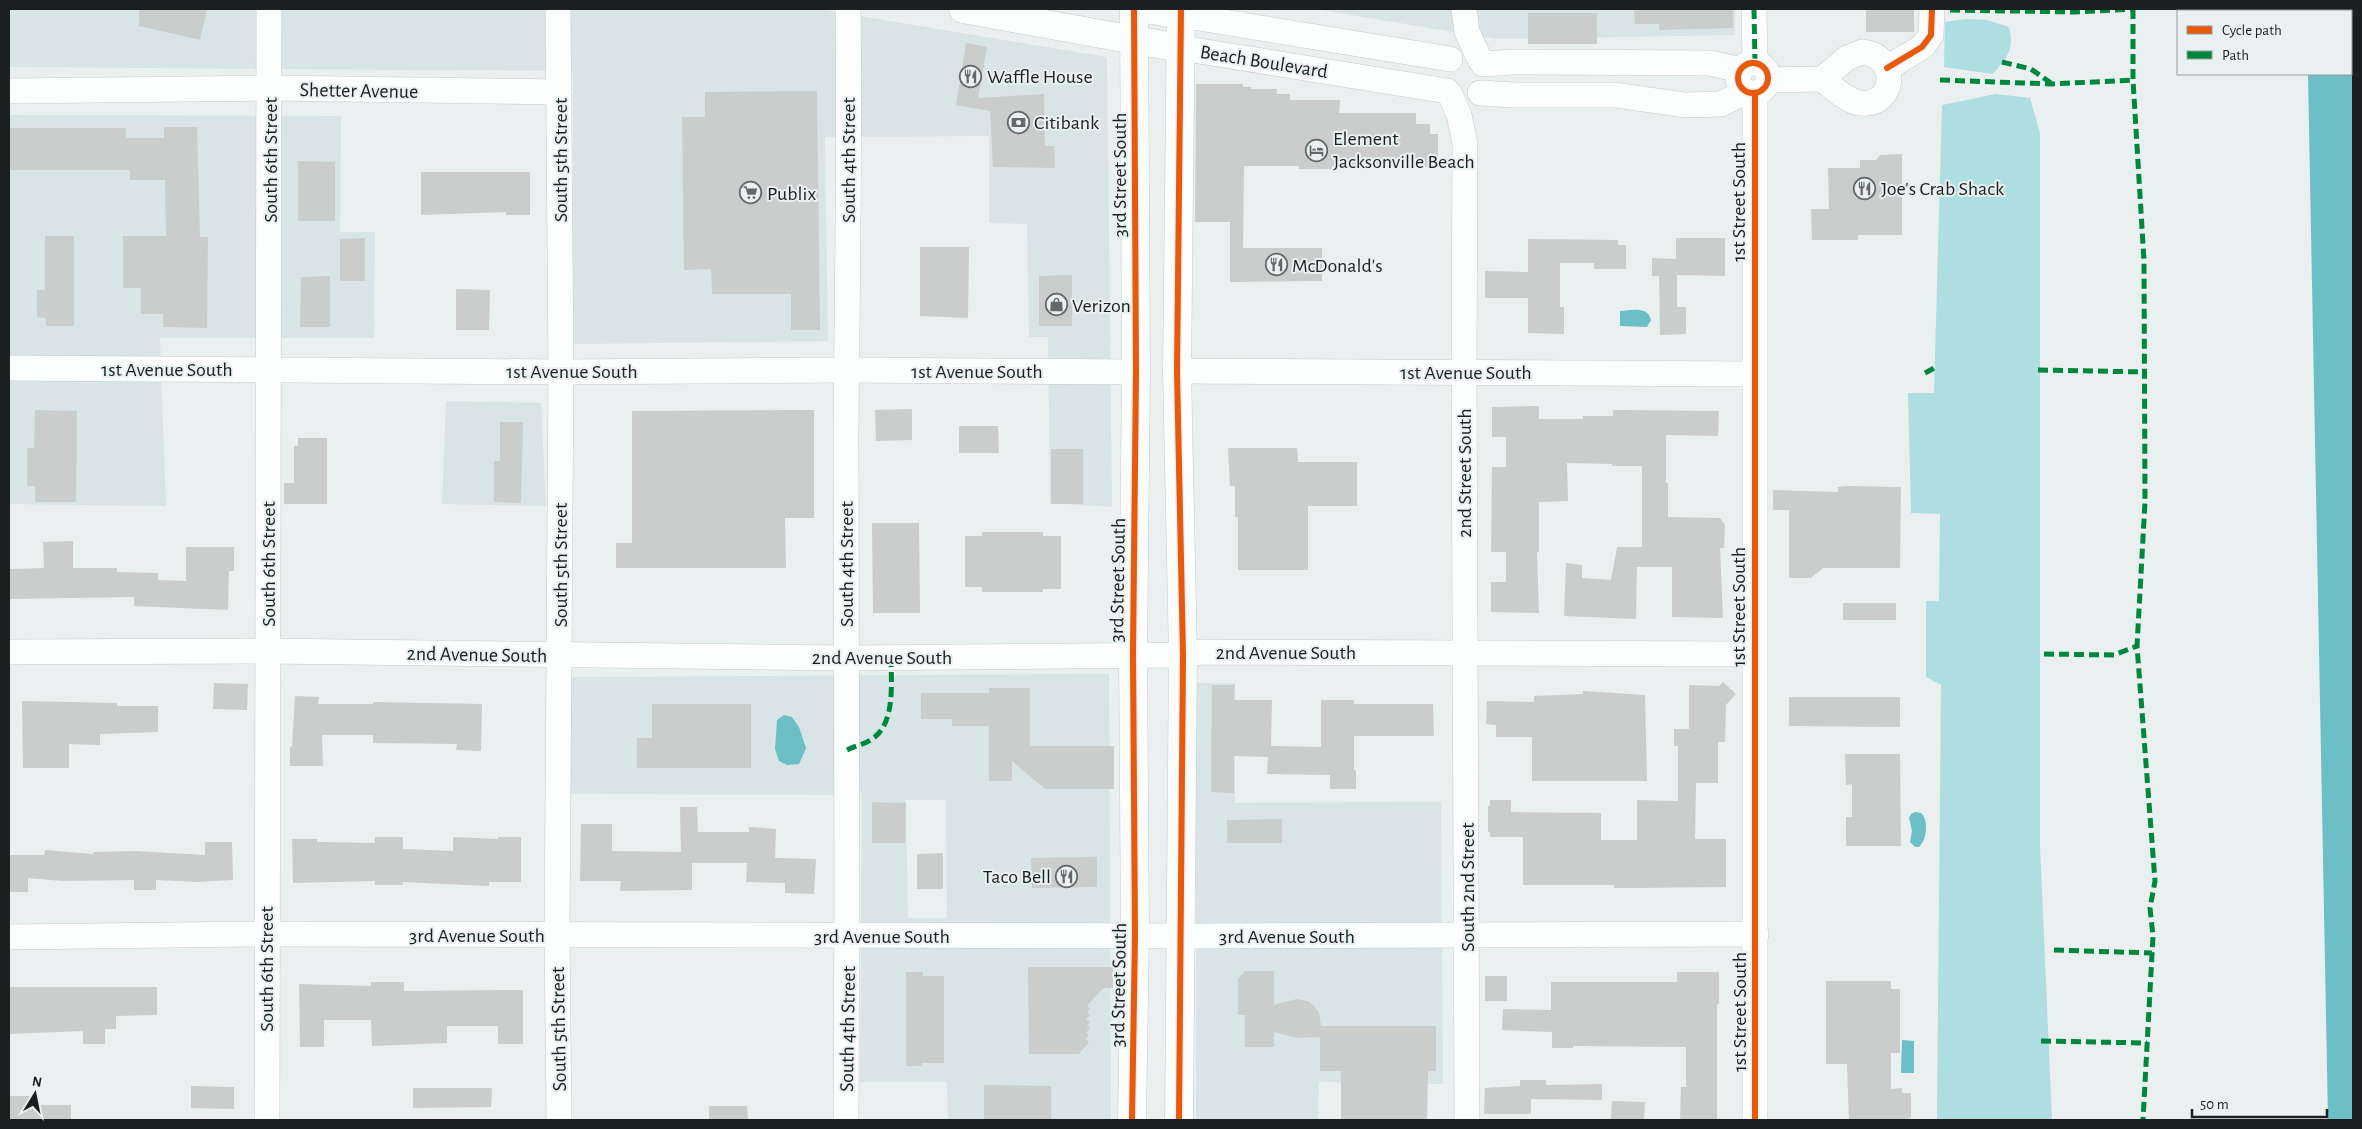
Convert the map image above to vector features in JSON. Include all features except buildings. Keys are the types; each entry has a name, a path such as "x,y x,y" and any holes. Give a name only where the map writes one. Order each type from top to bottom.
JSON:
{"main road":[{"name":"Beach Boulevard","path":"963,9 1181,48"},
{"name":"3rd Street South","path":"1132,1120 1135,935 1132,654 1136,372 1134,9"},
{"name":"Beach Boulevard","path":"1146,9 1181,12"},
{"path":"1179,1120 1183,655 1177,371 1181,12"}],"street":[{"name":"South 6th Street","path":"266,1120 269,9"},
{"name":"South 5th Street","path":"558,9 561,372 557,935 559,1120"},
{"name":"South 4th Street","path":"846,1120 848,936 846,370 849,113 848,9"},
{"name":"1st Street South","path":"1754,9 1755,1120"},
{"path":"1888,68 1922,48 1931,35 1932,9"},
{"name":"Beach Boulevard","path":"1181,12 1452,58"},
{"path":"1464,14 1452,58 1442,74 1442,80 1459,116 1465,143"},
{"path":"1464,14 1467,32 1488,78 1479,94 1465,143"},
{"name":"Beach Boulevard","path":"1181,48 1449,92"},
{"path":"1452,58 1468,54 1482,62 1710,63 1753,79 1822,79 1852,101 1869,103 1878,100 1888,85 1888,68 1877,56 1862,52 1847,58 1822,79"},
{"path":"1449,92 1466,99 1479,94 1514,96 1615,95 1685,106 1721,104 1735,97 1753,79"},
{"name":"Shetter Avenue","path":"9,91 270,88 559,92"},
{"name":"2nd Street South","path":"1465,143 1465,653"},
{"name":"1st Avenue South","path":"9,368 561,372 846,370 1136,372"},
{"name":"1st Avenue South","path":"1177,371 1754,374"},
{"name":"2nd Avenue South","path":"9,652 267,651 846,658 1183,655 1220,652 1754,654"},
{"name":"South 2nd Street","path":"1465,653 1467,1120"},
{"name":"3rd Avenue South","path":"9,937 266,934 848,936 1756,934"}],"shaded area":[{"path":"9,9 818,9 1107,57 1112,507 1050,503 1048,337 1029,337 1027,224 989,223 989,136 825,137 828,341 573,344 573,71 9,67"},
{"path":"1316,9 1735,9 1735,35 1495,39"},
{"path":"2353,9 2353,1120 2328,1120 2308,75 2352,75 2352,10 2307,10"},
{"path":"1966,19 1987,20 2009,27 2011,41 2008,53 1993,74 1944,67 1945,22"},
{"path":"1996,94 2030,98 2040,133 2040,846 2052,1120 1937,1120 1941,685 1926,677 1926,601 1939,601 1940,514 1911,513 1908,393 1934,393 1942,105"},
{"path":"9,115 341,116 340,232 375,232 374,338 160,338 166,506 9,504"},
{"path":"1620,311 1643,311 1647,313 1651,320 1647,327 1620,326"},
{"path":"446,401 541,403 546,506 442,504"},
{"path":"1109,674 1111,1120 948,1120 947,1082 860,1082 862,793 831,795 570,794 571,677","holes":["906,800 946,800 947,918 908,918"]},
{"path":"1196,683 1235,683 1235,803 1441,802 1443,1084 1319,1082 1318,1120 1196,1120"},
{"path":"784,715 792,717 799,727 806,748 799,764 787,765 779,761 775,749 777,720"},
{"path":"1915,812 1921,813 1924,816 1926,825 1924,840 1919,847 1915,847 1910,842 1912,831 1909,818"},
{"path":"1902,1040 1914,1041 1914,1073 1901,1073"}],"marked path":[{"path":"1754,9 1755,63"},
{"path":"2133,9 2133,80 2144,261 2145,502 2137,646 2155,881 2150,908 2153,936 2143,1120"},
{"path":"1950,10 2075,12 2133,9"},
{"path":"2002,62 2031,69 2051,83"},
{"path":"1940,80 2052,84 2133,80"},
{"path":"1925,373 1936,367"},
{"path":"2038,370 2145,372"},
{"path":"2044,654 2114,655 2137,646"},
{"path":"847,750 872,739 880,732 885,723 889,713 891,657"},
{"path":"2054,950 2152,953"},
{"path":"2041,1041 2147,1043"}],"cycle path":[{"path":"1132,1120 1135,935 1133,654 1136,372 1134,9"},
{"path":"1179,1120 1183,655 1177,371 1181,9"},
{"path":"1887,68 1922,47 1931,35 1932,9"},
{"path":"1753,63 1764,67 1768,78 1764,89 1753,93 1742,89 1738,78 1742,67 1753,63"},
{"path":"1755,94 1755,1120"}],"place":[{"name":"Waffle House","path":"971,76"},
{"name":"Citibank","path":"1018,122"},
{"name":"Element Jacksonville Beach","path":"1317,150"},
{"name":"Joe's Crab Shack","path":"1865,188"},
{"name":"Publix","path":"751,193"},
{"name":"McDonald's","path":"1276,265"},
{"name":"Verizon","path":"1056,305"},
{"name":"Taco Bell","path":"1067,876"}]}
